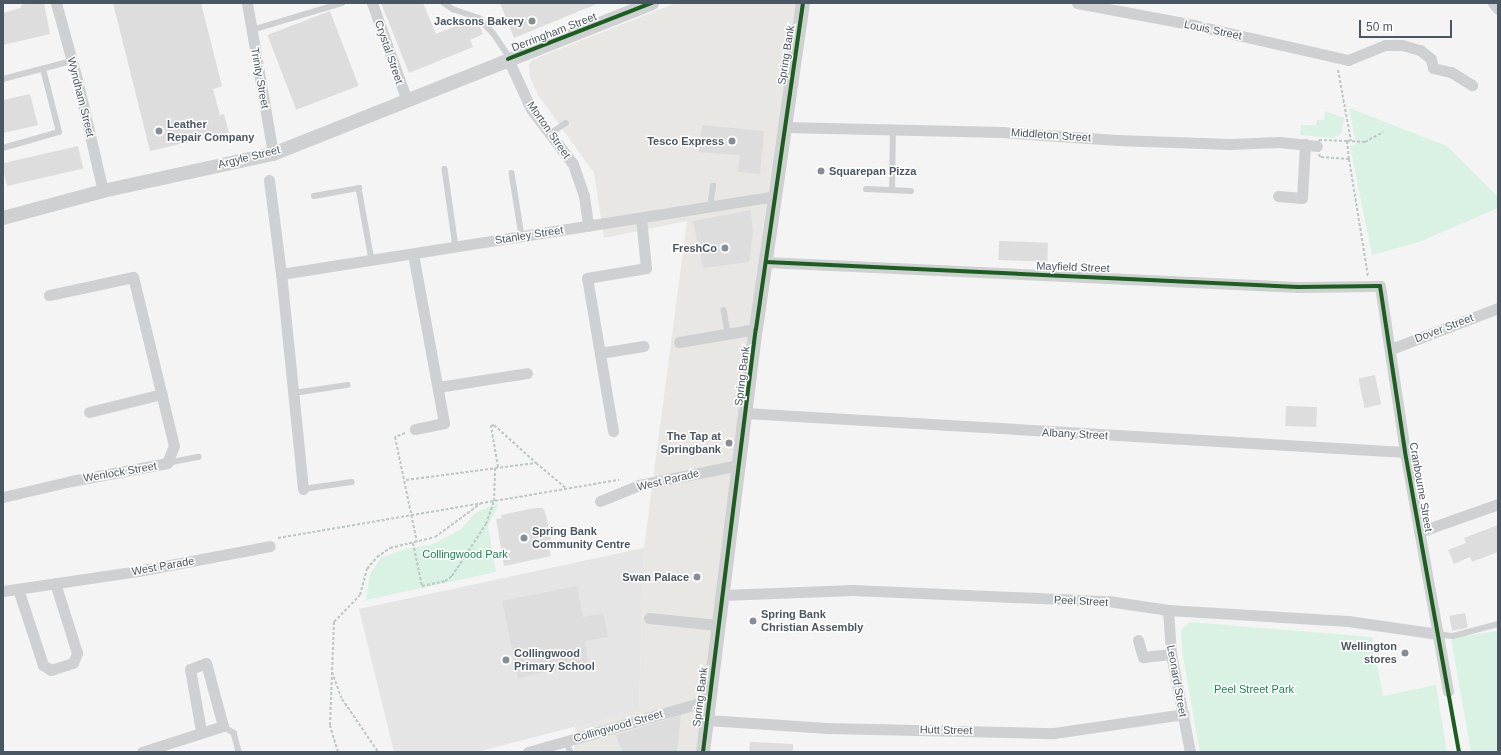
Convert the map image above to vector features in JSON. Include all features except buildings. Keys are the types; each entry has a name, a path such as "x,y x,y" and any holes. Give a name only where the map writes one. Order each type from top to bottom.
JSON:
{"street":[{"name":"Wyndham Street","path":"56,3 72,61 103,191"},
{"name":"Trinity Street","path":"247,3 273,154"},
{"name":"Crystal Street","path":"372,3 406,101"},
{"name":"Derringham Street","path":"509,59 652,3"},
{"name":"Spring Bank","path":"703,752 756,329 776,196 784,127 804,3"},
{"name":"Louis Street","path":"1077,3 1194,25 1344,59"},
{"path":"1493,3 1498,9"},
{"path":"1344,59 1385,45 1402,45 1420,50 1431,59 1433,68 1452,72 1472,85"},
{"name":"Argyle Street","path":"3,218 103,191 273,154 509,59"},
{"name":"Morton Street","path":"509,59 531,109 573,164 584,196 588,226"},
{"name":"Middleton Street","path":"784,127 1002,132 1117,140 1305,144 1317,146"},
{"path":"1278,196 1302,198 1305,144"},
{"path":"269,180 281,274 303,489"},
{"name":"Stanley Street","path":"281,274 776,196"},
{"path":"613,431 587,278 646,268 641,218"},
{"path":"413,254 444,423 415,429"},
{"name":"Mayfield Street","path":"766,262 1298,287 1374,286"},
{"name":"Wenlock Street","path":"3,497 71,481 167,463 174,446 133,278 49,295"},
{"name":"Cranbourne Street","path":"1374,286 1391,349 1405,452 1448,691"},
{"name":"Dover Street","path":"1391,349 1498,308"},
{"path":"679,342 756,329"},
{"path":"600,353 643,346"},
{"path":"438,387 527,373"},
{"path":"89,412 162,394"},
{"name":"Albany Street","path":"746,414 1405,452"},
{"name":"West Parade","path":"600,501 639,485 739,465"},
{"path":"1419,532 1498,504"},
{"name":"West Parade","path":"3,591 138,571 270,546"},
{"path":"18,589 43,665 51,670 73,663 77,653 55,583"},
{"name":"Peel Street","path":"722,595 853,590 1108,602 1168,610 1348,621 1438,634"},
{"name":"Leonard Street","path":"1168,610 1171,654 1184,714 1190,752"},
{"path":"649,618 718,625"},
{"path":"1138,640 1143,657 1171,654"},
{"path":"142,752 223,726 206,663 190,669 201,732"},
{"name":"Collingwood Street","path":"528,752 696,704 708,705"},
{"name":"Hutt Street","path":"706,720 799,726 1054,733 1184,714"}],"lane":[{"path":"252,30 342,3"},
{"path":"444,3 453,9 479,18 494,34 509,59"},
{"path":"3,79 72,61"},
{"path":"3,148 59,132 43,69"},
{"path":"550,134 566,123"},
{"path":"892,190 893,129"},
{"path":"445,169 456,247"},
{"path":"512,174 522,236"},
{"path":"710,206 713,186"},
{"path":"314,196 359,188 372,260"},
{"path":"866,189 911,191"},
{"path":"724,310 728,334"},
{"path":"294,393 347,385"},
{"path":"167,463 198,457"},
{"path":"303,489 352,482"},
{"path":"1438,634 1453,636 1498,624"},
{"path":"223,726 234,733 239,752"},
{"path":"566,741 571,752"}],"path":[{"path":"1344,59 1337,65 1351,141"},
{"path":"1349,159 1320,157 1317,146 1319,140 1365,142 1383,132"},
{"path":"1347,141 1349,159 1374,286"},
{"path":"413,543 422,586 445,581 452,576 483,531 494,501 497,467 491,426 494,425 567,489"},
{"path":"415,429 395,436 406,480 416,542"},
{"path":"406,480 536,463"},
{"path":"270,546 270,540 625,479"},
{"path":"338,752 330,725 334,622 360,595 367,569 377,557 390,548 435,537 452,527 480,504"},
{"path":"331,670 342,699 378,752"}],"shaded area":[{"path":"676,3 798,3 768,191 733,460 701,752 574,752 575,724 639,710 644,548 687,221 604,238 594,173 538,95 530,77 529,65 532,60"},
{"name":"Collingwood Primary School","path":"644,548 639,710 477,752 394,752 359,609"}],"green space":[{"path":"1349,108 1447,146 1498,197 1498,208 1419,242 1372,255 1350,146 1356,145"},
{"path":"1325,111 1344,118 1342,132 1335,138 1300,135 1301,125 1316,125 1317,120 1324,120"},
{"name":"Collingwood Park","path":"499,503 488,526 496,572 366,600 370,574 381,558 405,549 431,545 460,530 475,513"},
{"name":"Peel Street Park","path":"1190,622 1372,637 1383,696 1436,685 1447,752 1200,752 1182,651 1181,630"},
{"path":"1498,631 1498,752 1471,752 1451,638"}],"cycle path":[{"path":"508,59 652,3"},
{"path":"703,752 756,329 803,3"},
{"path":"766,262 1298,287 1380,286 1405,452 1459,752"}],"place":[{"name":"Jacksons Bakery","path":"532,21"},
{"name":"Leather Repair Company","path":"159,131"},
{"name":"Tesco Express","path":"732,141"},
{"name":"Squarepan Pizza","path":"821,171"},
{"name":"FreshCo","path":"725,248"},
{"name":"The Tap at Springbank","path":"729,443"},
{"name":"Spring Bank Community Centre","path":"524,538"},
{"name":"Swan Palace","path":"697,577"},
{"name":"Spring Bank Christian Assembly","path":"753,621"},
{"name":"Wellington stores","path":"1405,653"},
{"name":"Collingwood Primary School","path":"506,660"}]}
